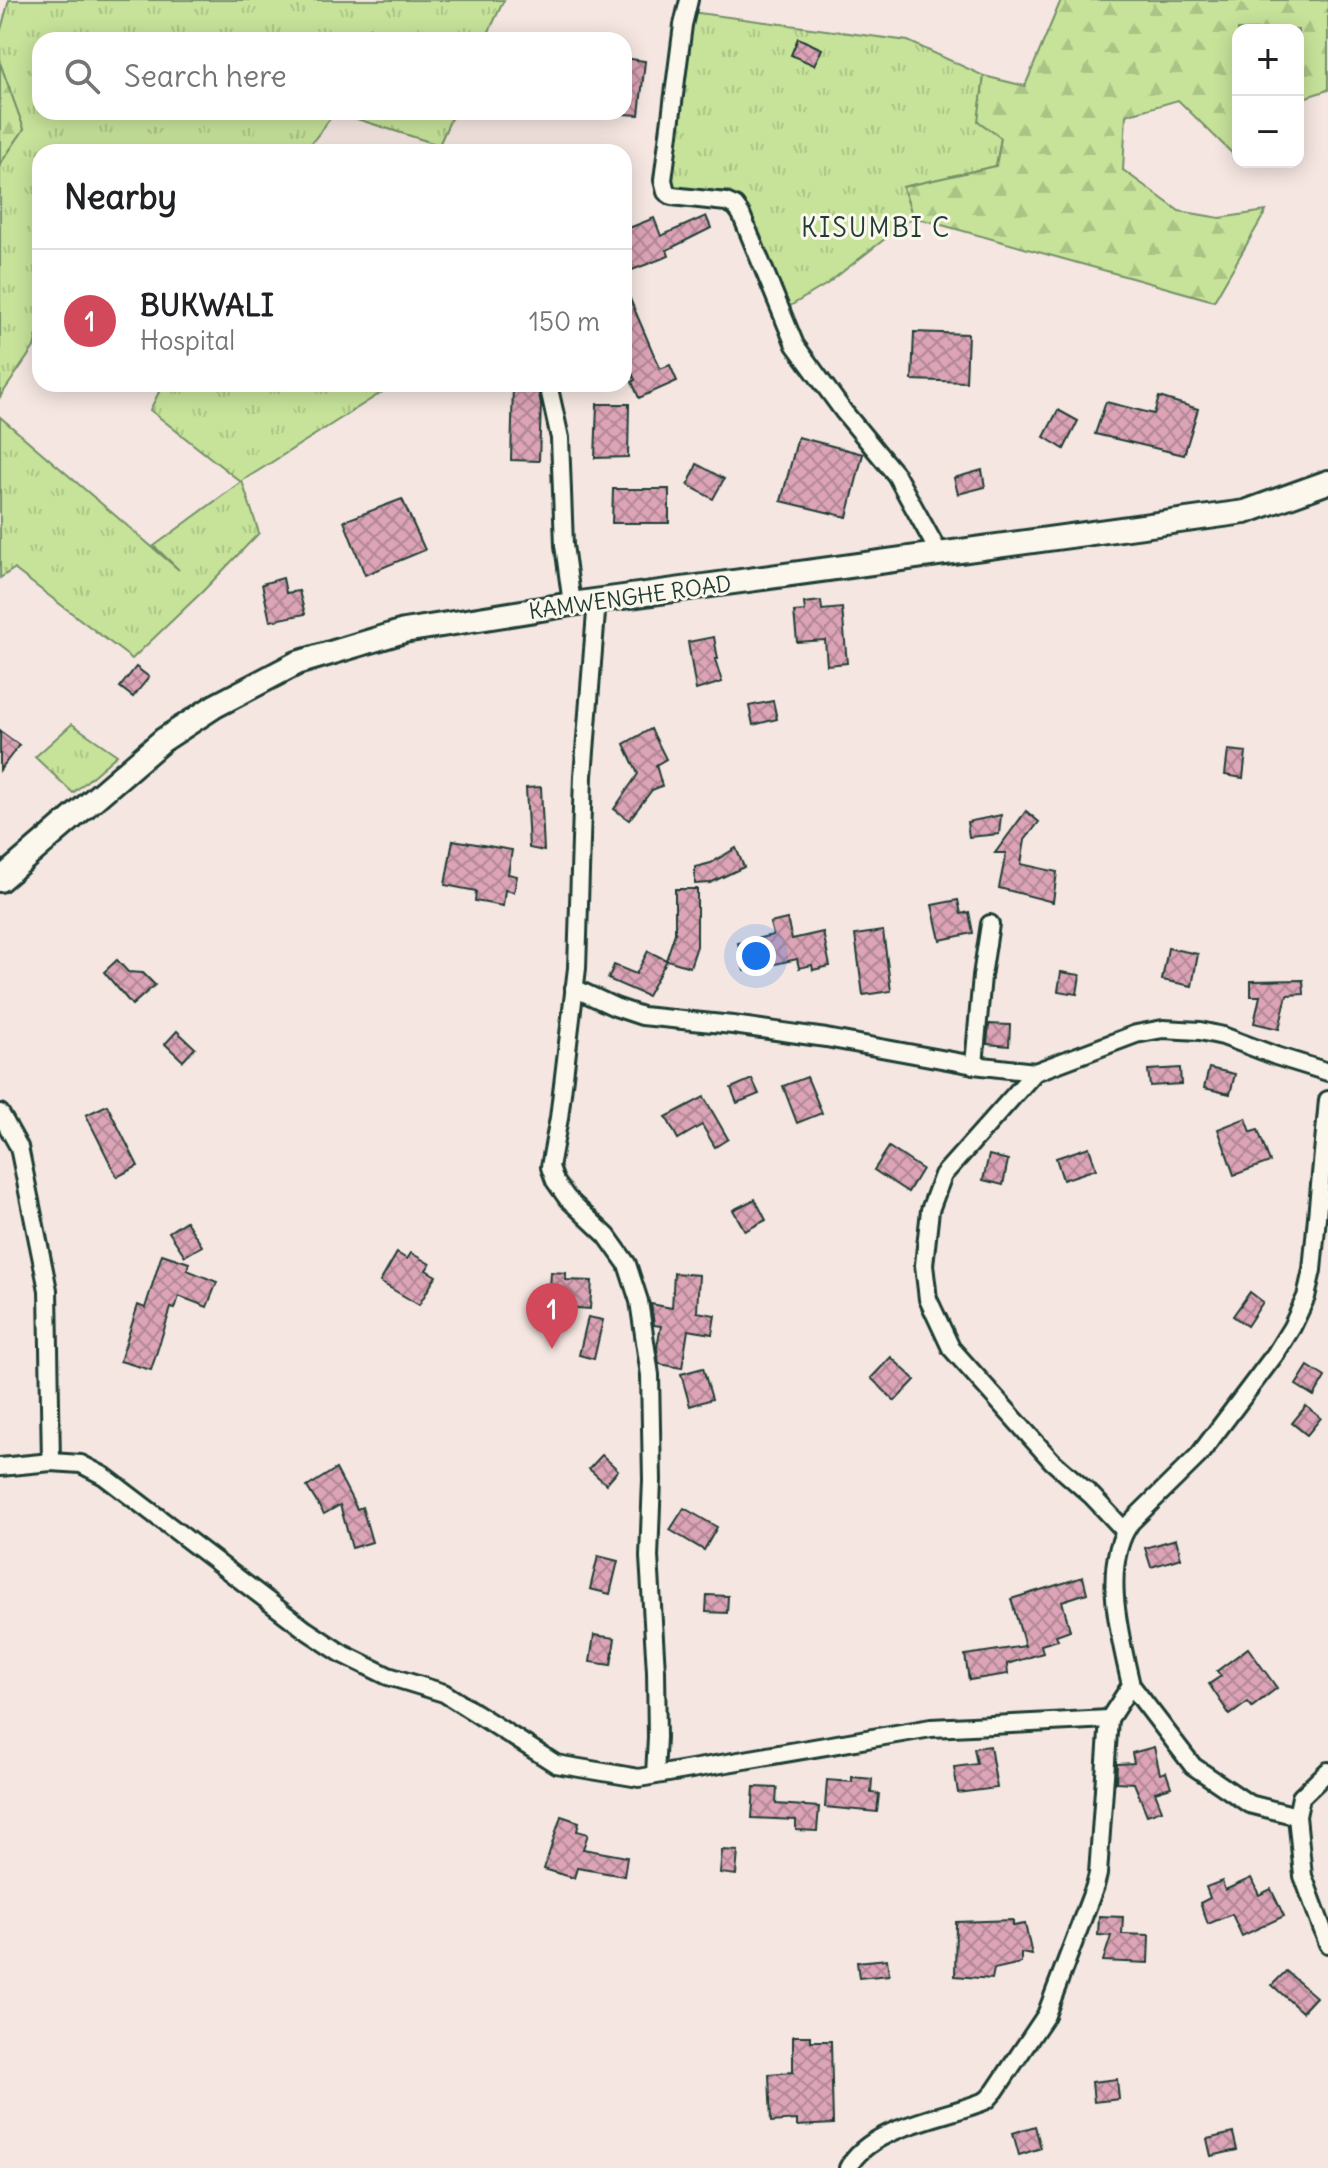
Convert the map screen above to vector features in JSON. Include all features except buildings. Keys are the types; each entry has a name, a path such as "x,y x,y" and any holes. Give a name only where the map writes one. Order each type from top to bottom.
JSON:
{"main road":[{"name":"KAMWENGHE ROAD","path":"0,880 163,740 215,706 297,663 404,631 597,600 1245,512 1328,482"}],"street":[{"path":"689,0 663,180 666,192 672,196 726,202 735,206 747,227 795,345 844,412 896,475 939,553"},
{"path":"550,392 560,438 564,545 572,604"},
{"path":"597,600 583,776 577,968 550,1167 567,1198 607,1236 627,1264 639,1301 650,1375 652,1480 649,1557 656,1685 655,1775"},
{"path":"974,1065 990,924"},
{"path":"574,988 642,1016 826,1038 974,1065 1035,1072"},
{"path":"1124,1530 1092,1496 1052,1461 951,1348 928,1299 924,1265 930,1210 943,1175 1035,1072 1116,1041 1163,1029 1200,1031 1328,1072"},
{"path":"1297,1816 1249,1804 1193,1766 1131,1685 1114,1586 1115,1556 1124,1530 1199,1455 1292,1327 1306,1297 1312,1270 1328,1100"},
{"path":"0,1113 19,1147 48,1290 51,1462"},
{"path":"0,1467 51,1462 81,1464 104,1476 306,1630 341,1653 388,1676 444,1693 556,1764 639,1778 931,1728 1109,1719"},
{"path":"848,2168 881,2135 987,2100 1039,2027 1097,1880 1109,1719 1131,1685"},
{"path":"1328,1771 1301,1797 1297,1816 1303,1876 1328,1944"}],"green space":[{"path":"9,0 504,0 489,32 32,32 32,120 329,120 311,144 32,144 32,350 0,397 0,164 24,129 0,63 0,33"},
{"path":"1061,0 1328,0 1328,90 1304,99 1304,24 1232,24 1232,153 1178,100 1126,115 1123,170 1179,211 1220,218 1266,211 1214,301 913,217 903,187 996,166 1001,138 978,121 984,76 1025,86"},
{"path":"691,12 908,41 984,76 979,117 1001,138 996,166 903,187 913,217 827,284 775,315 729,191 689,193 671,188 667,180"},
{"path":"0,63 24,129 0,164"},
{"path":"360,120 450,120 439,144"},
{"path":"159,392 382,392 242,481 259,533 132,659 14,569 0,578 0,417 179,570 154,546 241,482 150,410"},
{"path":"72,724 117,755 73,793 35,757"}],"place":[{"name":"BUKWALI","path":"552,1349"}],"district":[{"name":"KISUMBI C","path":"876,227"}]}
